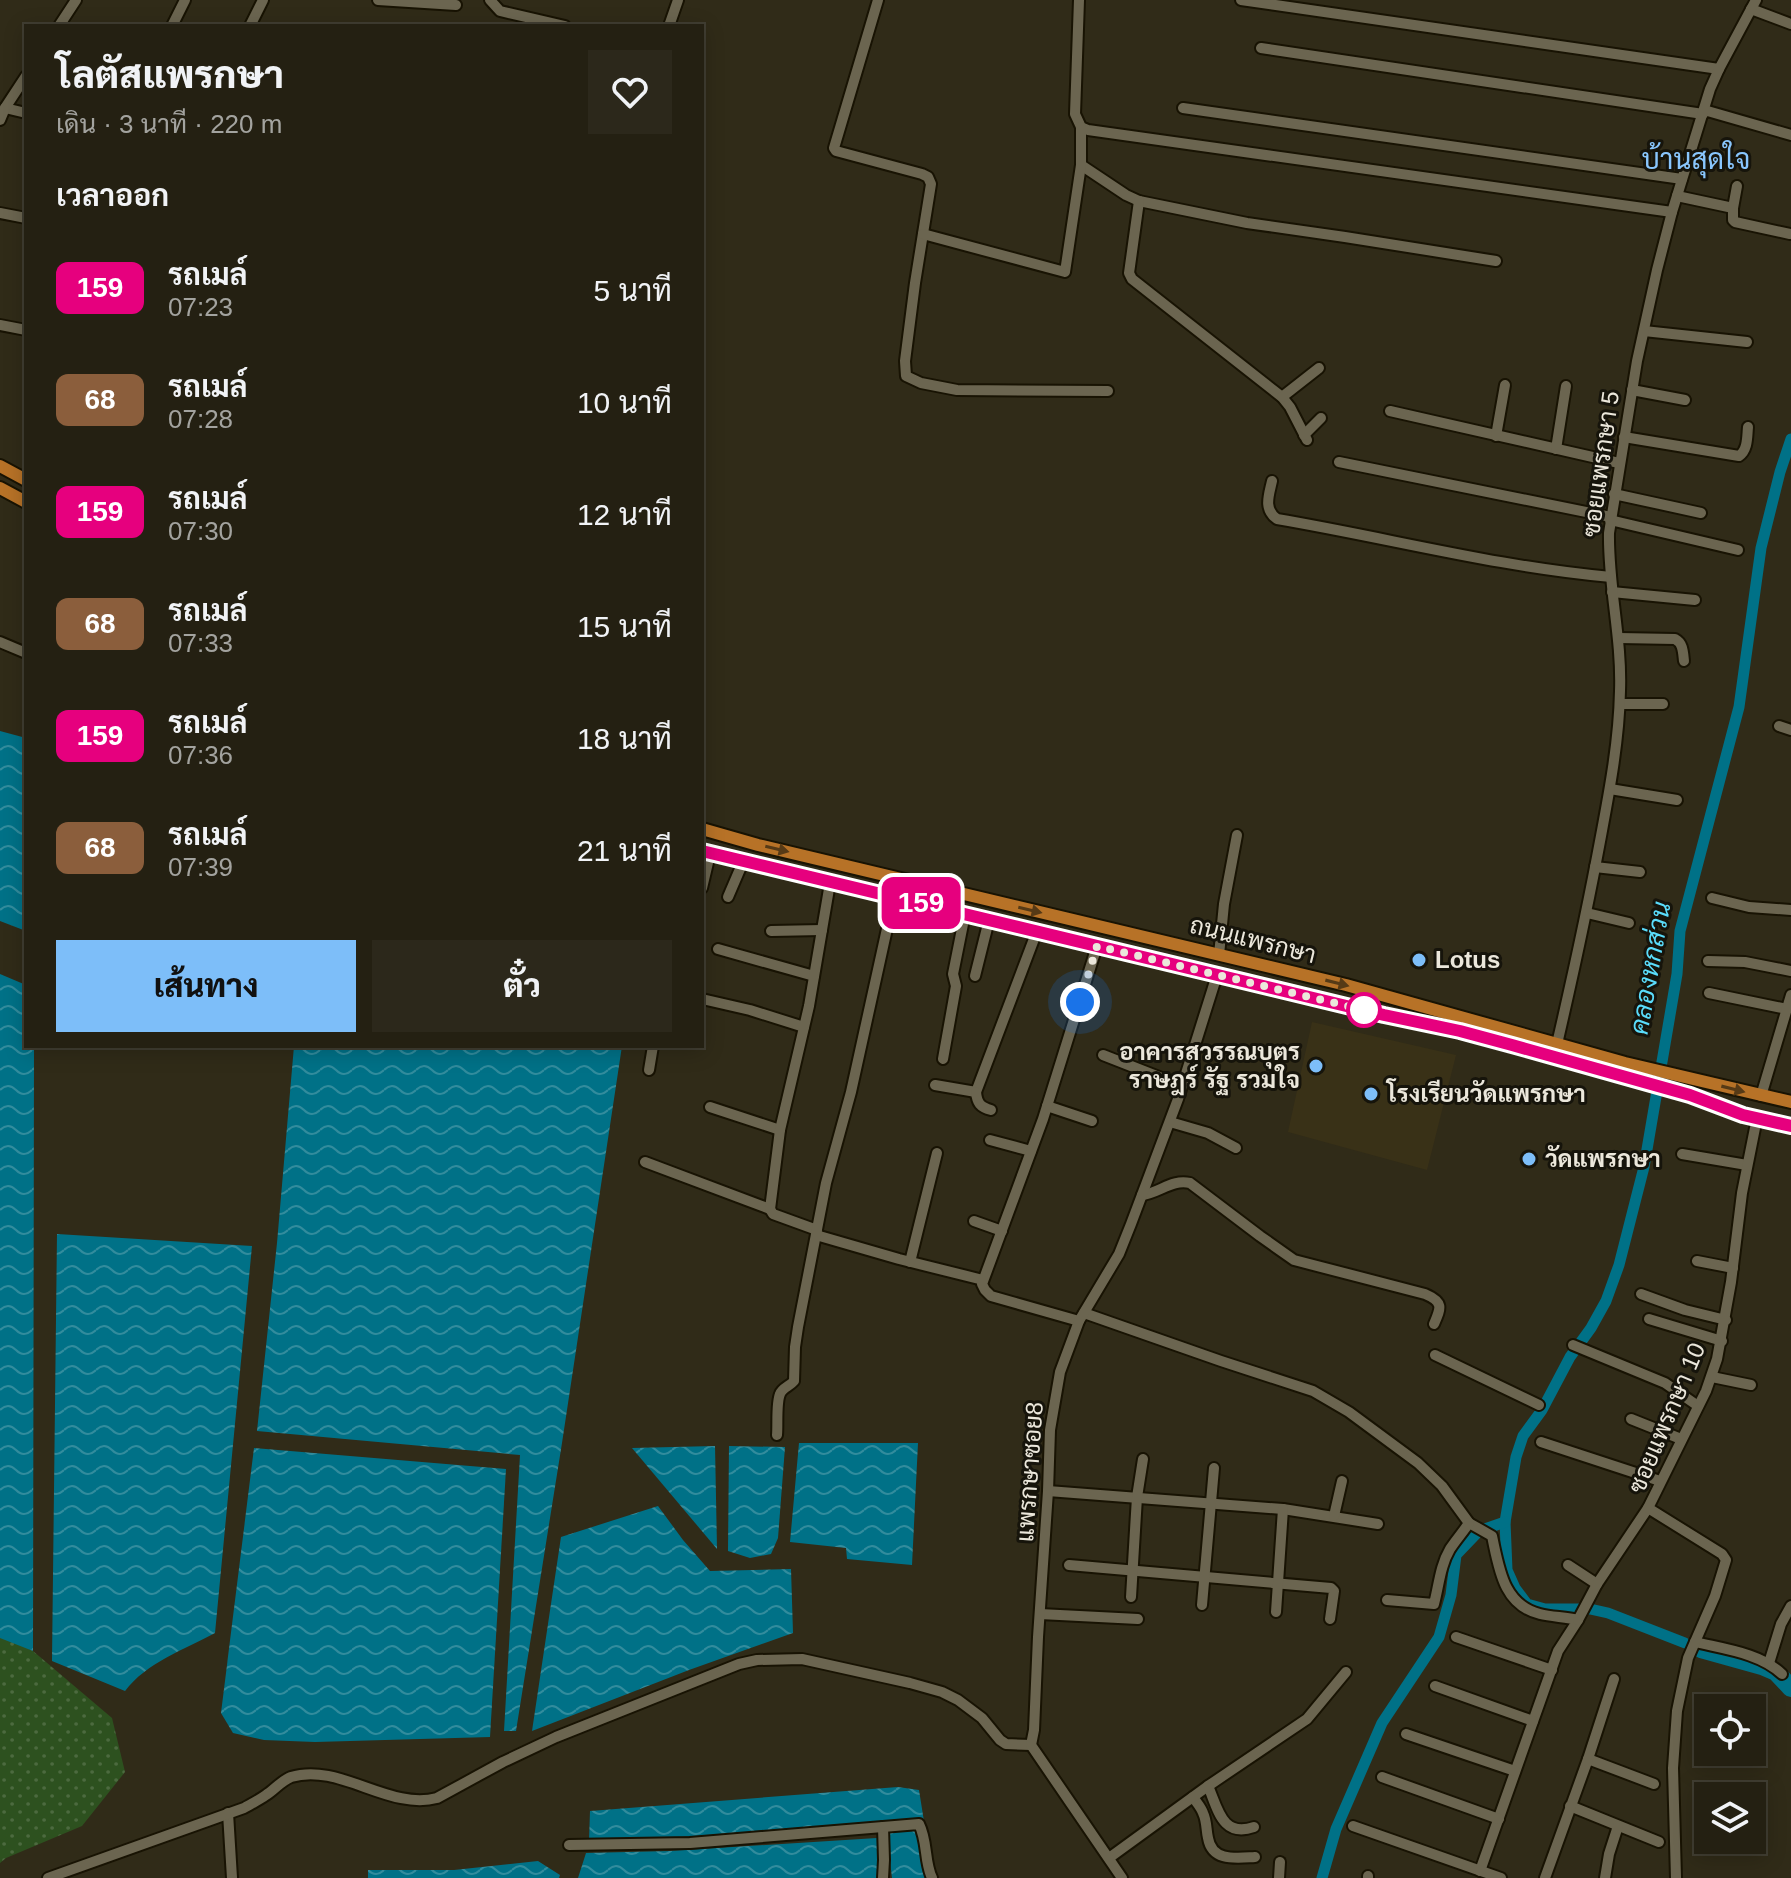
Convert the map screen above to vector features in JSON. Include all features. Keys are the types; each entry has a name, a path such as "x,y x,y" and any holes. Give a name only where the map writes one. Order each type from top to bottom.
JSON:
{"main road":[{"path":"0,466 24,479"},
{"path":"0,488 24,501"},
{"name":"ถนนแพรกษา","path":"704,830 1409,1001 1647,1068 1791,1102"},
{"name":"ถนนแพรกษา","path":"706,852 1460,1031 1791,1126"}],"street":[{"path":"60,24 76,0"},
{"path":"173,24 185,0"},
{"path":"251,24 263,0"},
{"path":"378,0 456,5"},
{"path":"490,0 500,11 556,24"},
{"path":"670,24 678,0"},
{"path":"878,0 834,148 928,177 931,184 915,283 905,361 906,376 921,383 957,390 1108,391"},
{"path":"923,234 1065,272 1081,165 1081,127 1075,114 1079,0"},
{"path":"1241,0 1719,69"},
{"path":"1752,3 1791,24"},
{"name":"ซอยแพรกษา 5","path":"1557,1044 1587,913 1610,789 1620,704 1619,638 1608,554 1610,519 1632,390 1682,179 1719,69 1752,3"},
{"path":"1261,48 1703,112 1791,135"},
{"path":"0,120 24,79"},
{"path":"5,108 24,113"},
{"path":"1183,108 1682,179"},
{"path":"1081,127 1094,132 1672,212"},
{"path":"1081,165 1139,201 1247,223 1496,261"},
{"path":"1737,186 1732,217 1735,222 1790,234"},
{"path":"1677,196 1733,208"},
{"path":"1139,201 1129,273 1132,279 1285,394 1306,437 1321,418"},
{"path":"0,213 24,218"},
{"path":"0,325 24,330"},
{"path":"1644,331 1747,342"},
{"path":"1285,394 1319,368"},
{"path":"1496,436 1505,385"},
{"path":"1556,449 1566,386"},
{"path":"1632,390 1685,400"},
{"path":"1390,411 1619,463"},
{"path":"1624,437 1739,456 1745,448 1748,427"},
{"path":"1339,462 1610,519 1738,550"},
{"path":"1272,481 1268,503 1269,510 1277,519 1484,560 1611,577"},
{"path":"1614,494 1701,513"},
{"path":"1612,592 1695,600"},
{"path":"1619,638 1675,639 1682,646 1684,661"},
{"path":"0,642 24,652"},
{"path":"1620,704 1663,704"},
{"path":"1779,726 1791,730"},
{"path":"1610,789 1677,800"},
{"path":"1219,955 1224,904 1237,835"},
{"path":"728,897 743,862"},
{"path":"1595,867 1640,872"},
{"path":"830,883 804,1027 780,1130 770,1213 817,1232 910,1262 983,1280"},
{"path":"777,1435 779,1395 794,1381 797,1337 826,1183 851,1092 894,897"},
{"path":"1712,898 1740,905 1791,910"},
{"path":"1587,913 1629,923"},
{"path":"943,1059 956,986 953,974 965,914"},
{"path":"975,976 989,920"},
{"path":"771,931 822,930"},
{"path":"991,1110 979,1105 976,1092 1037,931"},
{"path":"1097,946 1047,1106 982,1287 991,1296 1082,1317 1313,1391 1349,1412 1418,1463 1442,1486 1473,1525 1492,1536 1502,1578 1514,1600 1523,1609 1580,1618"},
{"path":"718,949 814,976"},
{"path":"1708,961 1745,962 1791,971"},
{"name":"แพรกษาซอย8","path":"1031,1745 1050,1430 1060,1372 1082,1317 1119,1254 1170,1122 1217,975"},
{"path":"1709,993 1787,1009"},
{"path":"1761,1096 1791,995"},
{"path":"704,999 804,1027"},
{"path":"649,1070 653,1048"},
{"path":"1103,1055 1182,1086"},
{"path":"935,1085 976,1092"},
{"path":"1047,1106 1092,1121"},
{"path":"710,1107 780,1130"},
{"name":"ซอยแพรกษา 10","path":"1676,1878 1673,1768 1677,1711 1685,1668 1715,1596 1726,1560 1722,1554 1648,1508 1712,1377 1726,1320 1738,1215 1757,1118"},
{"path":"1170,1122 1208,1133 1236,1148"},
{"path":"990,1140 1031,1151"},
{"path":"910,1262 937,1153"},
{"path":"1682,1154 1747,1165"},
{"path":"645,1162 770,1209"},
{"path":"1142,1195 1173,1183 1190,1183 1294,1260 1435,1298 1440,1310 1434,1324"},
{"path":"974,1221 1002,1231"},
{"path":"1697,1261 1733,1268"},
{"path":"1641,1294 1685,1310 1726,1320"},
{"path":"1649,1319 1722,1341"},
{"path":"1573,1345 1665,1383 1698,1406"},
{"path":"1435,1355 1539,1405"},
{"path":"1712,1377 1751,1385"},
{"path":"1631,1419 1681,1439"},
{"path":"1541,1442 1660,1481"},
{"path":"1131,1597 1137,1497 1143,1459"},
{"path":"1202,1605 1214,1468"},
{"path":"1334,1516 1342,1481"},
{"path":"1048,1491 1283,1509 1378,1524"},
{"path":"1480,1871 1558,1651 1580,1618 1594,1588 1648,1508"},
{"path":"1276,1612 1283,1509"},
{"path":"1387,1600 1434,1604 1439,1576 1450,1549 1473,1525"},
{"path":"1069,1565 1332,1589 1330,1619"},
{"path":"1568,1565 1594,1588"},
{"path":"1769,1663 1781,1624 1791,1606"},
{"path":"1040,1614 1138,1619"},
{"path":"1456,1637 1552,1670"},
{"path":"1695,1642 1758,1658 1782,1674"},
{"path":"48,1878 256,1802 287,1778 302,1775 337,1779 405,1799 437,1798 556,1737 739,1664 757,1660 802,1659 942,1692 982,1718 1006,1744 1031,1745 1122,1878"},
{"path":"1109,1858 1307,1719 1346,1672"},
{"path":"1545,1878 1614,1679"},
{"path":"1435,1686 1533,1721"},
{"path":"1406,1734 1515,1771"},
{"path":"1588,1759 1654,1784"},
{"path":"1382,1777 1499,1819"},
{"path":"1208,1786 1224,1823 1243,1831 1254,1827"},
{"path":"1193,1797 1205,1815 1213,1852 1221,1856 1255,1857"},
{"path":"1570,1806 1659,1842"},
{"path":"228,1813 232,1878"},
{"path":"569,1845 690,1843 919,1824 925,1836 927,1864 932,1878"},
{"path":"1353,1826 1501,1878"},
{"path":"1605,1878 1618,1826"},
{"path":"883,1827 883,1878"},
{"path":"1279,1878 1280,1862"}],"shaded area":[{"name":"โรงเรียนวัดแพรกษา","path":"1312,1022 1456,1055 1427,1170 1288,1132"}],"green space":[{"path":"0,1634 33,1651 112,1718 125,1772 82,1826 0,1863"}],"water":[{"path":"0,731 24,737 24,930 0,921"},
{"path":"0,974 24,984 24,1048 34,1048 33,1651 0,1638"},
{"path":"294,1048 622,1048 516,1731 504,1731 520,1455 257,1431"},
{"path":"57,1234 252,1246 215,1633 144,1672 125,1691 52,1661"},
{"path":"799,1443 918,1443 912,1565 847,1559 846,1548 790,1542"},
{"path":"715,1446 717,1549 632,1448"},
{"path":"729,1446 785,1447 778,1538 771,1554 750,1558 728,1551"},
{"path":"254,1448 506,1469 490,1737 315,1742 264,1740 233,1733 221,1713"},
{"path":"658,1506 710,1571 791,1569 793,1633 532,1731 561,1537"},
{"path":"898,1787 919,1790 933,1878 892,1878 886,1827 589,1841 590,1811"},
{"path":"877,1838 879,1878 578,1878 586,1853"},
{"path":"538,1861 560,1875 559,1878 368,1878 368,1870 454,1870"}],"waterway":[{"name":"คลองหกส่วน","path":"1685,1643 1608,1613 1590,1609 1545,1609 1527,1604 1507,1570 1505,1522 1516,1457 1523,1436 1591,1328 1606,1301 1619,1265 1644,1167 1677,974 1680,931 1739,707 1761,548 1791,439"},
{"path":"1322,1878 1336,1829 1382,1723 1439,1637 1451,1595 1456,1555 1479,1531 1505,1522"},
{"name":"คลองหกส่วน","path":"1701,1649 1776,1672 1791,1688"}],"bus line":[{"name":"159","path":"704,852 1460,1031 1690,1095 1743,1115 1791,1126"}],"place":[{"name":"Lotus","path":"1419,960"},
{"name":"อาคารสุวรรณบุตร ราษฎร์ รัฐ รวมใจ","path":"1316,1066"},
{"name":"โรงเรียนวัดแพรกษา","path":"1371,1094"},
{"name":"วัดแพรกษา","path":"1529,1159"}],"district":[{"name":"บ้านสุดใจ","path":"1696,159"}],"route":[{"path":"1080,1002 1097,946 1364,1010"}]}
